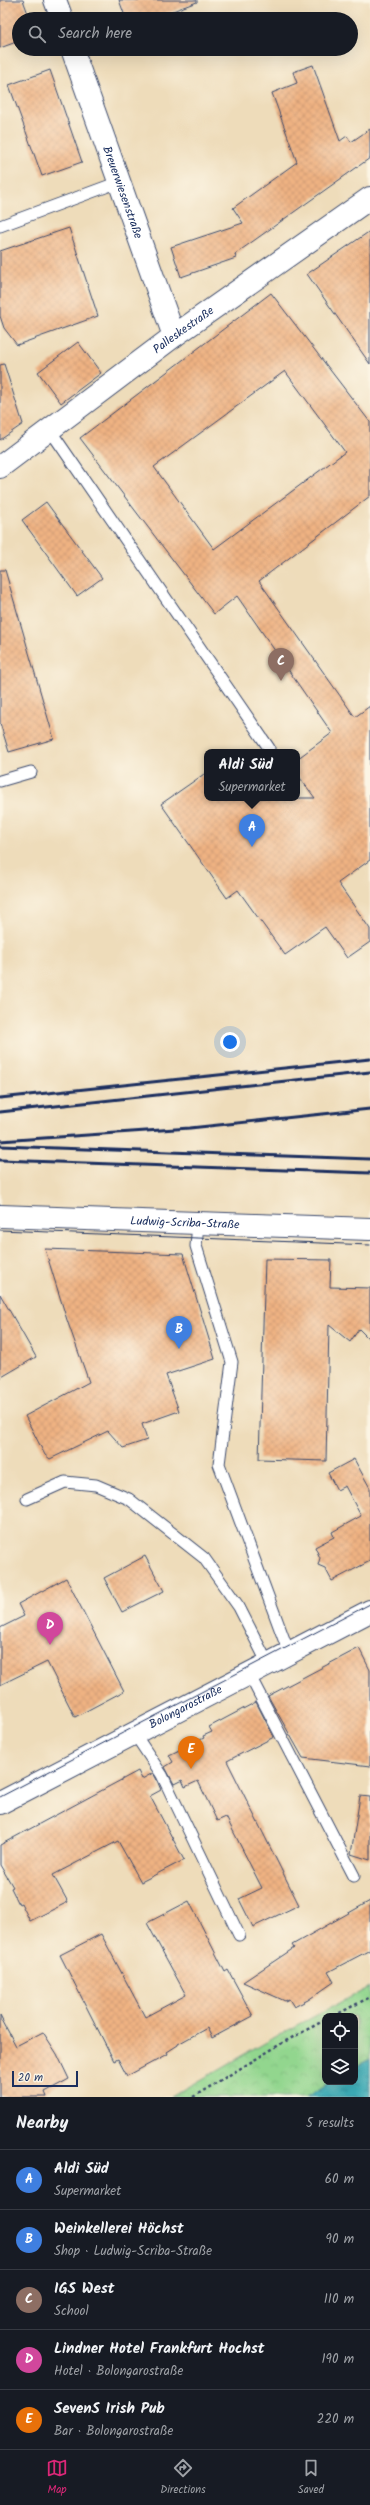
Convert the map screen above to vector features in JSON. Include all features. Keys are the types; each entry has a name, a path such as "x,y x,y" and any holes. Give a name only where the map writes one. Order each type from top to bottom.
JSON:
{"street":[{"path":"55,0 59,12"},
{"name":"Breuerwiesenstraße","path":"74,56 174,336"},
{"name":"Palleskestraße","path":"0,467 174,336 370,198"},
{"name":"Ludwig-Scriba-Straße","path":"0,1216 370,1229"},
{"name":"Bolongarostraße","path":"6,1795 134,1733 370,1611"}],"lane":[{"path":"0,226 119,182"},
{"path":"50,430 269,748"},
{"path":"0,781 31,772"},
{"path":"198,1224 196,1246 232,1362 220,1464 289,1653"},
{"path":"27,1499 65,1482 96,1485 129,1499 204,1558 239,1607 268,1664"},
{"path":"249,1674 354,1876"},
{"path":"134,1733 162,1776 239,1935"}],"path":[{"path":"340,2013 370,1997"},
{"path":"193,2097 284,2042 322,2022"}],"green space":[{"path":"370,1987 370,2059 358,2065 358,2013 322,2013 322,2085 326,2085 306,2097 171,2097 277,2036"}],"water":[{"path":"370,2059 370,2097 306,2097 326,2085 358,2085 358,2065"}],"building":[{"path":"0,0 23,0 27,12 12,12 12,44 0,48"},
{"path":"119,0 197,0 197,2 170,12 123,12"},
{"path":"313,65 340,141 347,136 351,142 370,129 370,158 235,254 236,258 181,277 171,247 243,223 233,208 297,162 272,93 297,83 293,72"},
{"path":"50,70 82,162 42,176 9,85"},
{"path":"69,228 98,316 17,345 4,328 0,316 0,251"},
{"path":"370,231 370,364 307,274"},
{"path":"271,293 370,422 370,496 259,581 355,717 370,706 370,860 338,883 370,929 370,942 347,958 325,927 285,955 238,890 227,898 161,804 204,774 204,801 300,801 300,798 315,798 300,778 300,757 332,733 237,596 214,614 80,438","holes":["285,371 345,452 214,549 154,467"]},
{"path":"78,342 101,373 61,403 38,372"},
{"path":"4,364 23,424 0,440 0,365"},
{"path":"46,502 102,578 77,596 22,520"},
{"path":"0,570 5,570 54,739 9,752 0,723"},
{"path":"45,1249 183,1254 215,1359 166,1375 179,1411 142,1424 147,1440 123,1448 108,1431 50,1459 45,1455 25,1416 89,1382 67,1320"},
{"path":"265,1259 331,1260 330,1287 370,1288 370,1340 359,1329 350,1342 329,1325 326,1461 259,1459"},
{"path":"0,1294 36,1357 0,1378"},
{"path":"354,1459 370,1488 370,1561 332,1581 325,1568 318,1565 320,1558 315,1547 334,1537 332,1532 361,1516 345,1486 337,1490 328,1473"},
{"path":"145,1556 164,1591 122,1612 104,1578"},
{"path":"66,1578 124,1691 75,1717 47,1662 0,1685 0,1628 24,1616 18,1604"},
{"path":"359,1648 370,1670 370,1766 303,1758 268,1696"},
{"path":"256,1702 274,1737 227,1761 299,1905 253,1927 239,1899 262,1888 226,1817 217,1821 198,1781 185,1787 182,1780 174,1784 165,1767 173,1762 169,1755 204,1738 203,1736 212,1732 209,1727"},
{"path":"138,1771 142,1779 153,1773 156,1778 161,1790 150,1796 184,1860 141,1882 118,1841 53,1875 68,1902 30,1921 21,1903 19,1904 11,1888 13,1887 0,1865 0,1845"},
{"path":"360,1796 370,1797 370,1860 351,1854"},
{"path":"189,1901 225,1972 228,1970 253,2016 212,2038 207,2028 178,2044 167,2052 168,2054 127,2076 118,2059 114,2061 60,1955 101,1934 145,2017 186,1995 147,1923"},
{"path":"370,1901 370,1950 328,1972 334,1982 308,2000 294,2007 289,1999 285,2001 243,1982 294,1948 292,1945"},
{"path":"0,2016 16,2046 43,2032 57,2054 69,2079 45,2092 47,2097 0,2097"}],"tram line":[{"path":"0,1230 370,1245"},
{"path":"0,1797 370,1604"}],"railway":[{"path":"0,1098 370,1059"},
{"path":"0,1112 370,1072"},
{"path":"0,1141 190,1128 370,1109"},
{"path":"0,1146 370,1159"},
{"path":"0,1160 370,1173"}],"place":[{"name":"IGS West","path":"281,681"},
{"name":"Aldi Süd","path":"252,847"},
{"name":"Weinkellerei Höchst","path":"179,1349"},
{"name":"Lindner Hotel Frankfurt Hochst","path":"50,1645"},
{"name":"SevenS Irish Pub","path":"191,1769"}]}
